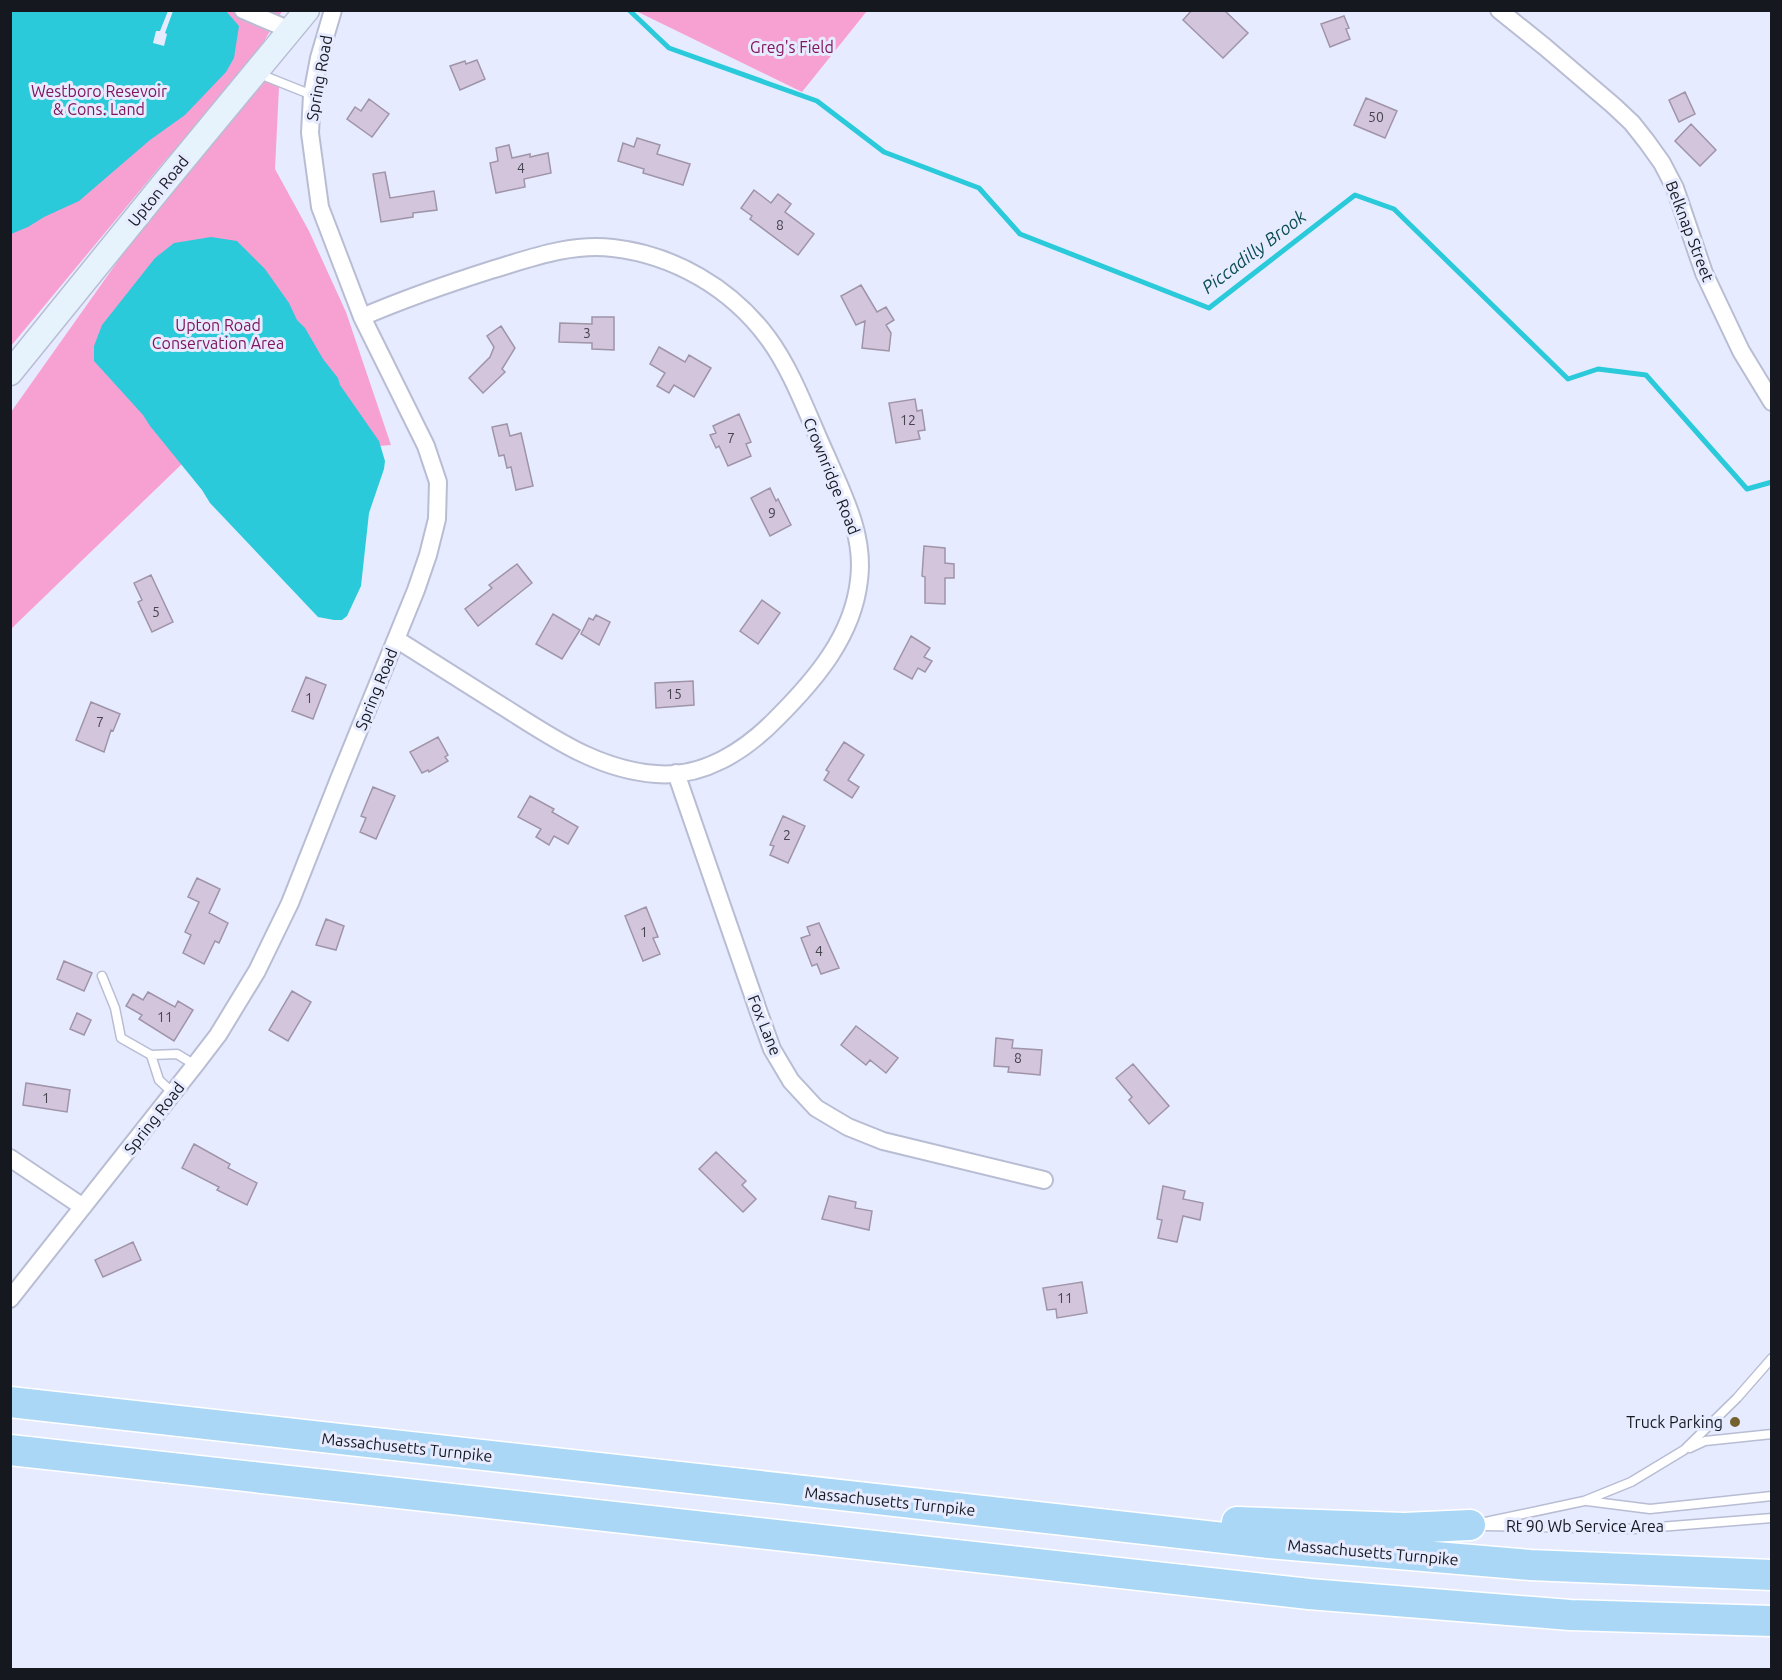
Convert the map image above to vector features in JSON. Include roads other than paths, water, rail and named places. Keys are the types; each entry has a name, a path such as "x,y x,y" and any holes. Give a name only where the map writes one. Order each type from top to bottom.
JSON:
{"highway":[{"name":"Massachusetts Turnpike","path":"10,1402 1288,1545 1519,1564 1772,1575"},
{"path":"10,1450 1309,1594 1560,1614 1772,1621"},
{"path":"1077,1522 1240,1522 1404,1528 1470,1526"}],"main road":[{"name":"Upton Road","path":"10,373 307,10"}],"street":[{"path":"243,10 290,30"},
{"name":"Spring Road","path":"10,1299 218,1035 257,971 290,903 428,555 437,519 438,482 426,446 362,316 320,207 310,133 312,95 319,58 333,10"},
{"name":"Belknap Street","path":"1499,10 1614,106 1632,123 1652,149 1675,188 1704,273 1741,351 1772,402"},
{"name":"Crownridge Road","path":"362,316 429,290 536,256 573,248 610,248 647,254 682,267 715,286 743,310 768,338 787,370 848,507 860,543 859,580 851,616 835,650 787,708 761,735 730,756 696,771 659,775 622,770 587,756 554,739 396,639"},
{"name":"Fox Lane","path":"676,773 772,1048 797,1088 816,1108 848,1127 875,1137 1044,1180"},
{"path":"10,1158 83,1207"}],"lane":[{"path":"256,72 312,95"},
{"path":"102,976 115,1008 121,1038 151,1055 177,1054 195,1065"},
{"path":"151,1055 159,1080 173,1094"},
{"path":"1684,1450 1737,1398 1772,1358"},
{"path":"1470,1526 1584,1501 1632,1482 1684,1450 1705,1441 1772,1434"},
{"path":"1584,1501 1650,1509 1772,1496"},
{"name":"Rt 90 Wb Service Area","path":"1470,1526 1634,1530 1772,1518"}],"water":[{"name":"Westboro Resevoir & Cons. Land","path":"11,11 226,11 239,26 234,58 226,72 185,115 150,140 79,201 11,234"},
{"path":"211,237 237,241 265,269 379,441 385,461 369,513 361,586 347,616 342,620 318,617 210,503 143,415 94,361 94,346 102,325 155,258 174,243"}],"waterway":[{"name":"Piccadilly Brook","path":"629,10 669,48 817,101 884,152 979,188 1020,234 1209,308 1355,195 1394,209 1568,379 1598,369 1646,375 1747,489 1772,482"}],"place":[{"name":"Truck Parking","path":"1735,1422"}],"park label":[{"name":"Greg's Field","path":"792,47"},
{"name":"Upton Road Conservation Area","path":"218,334"}]}
